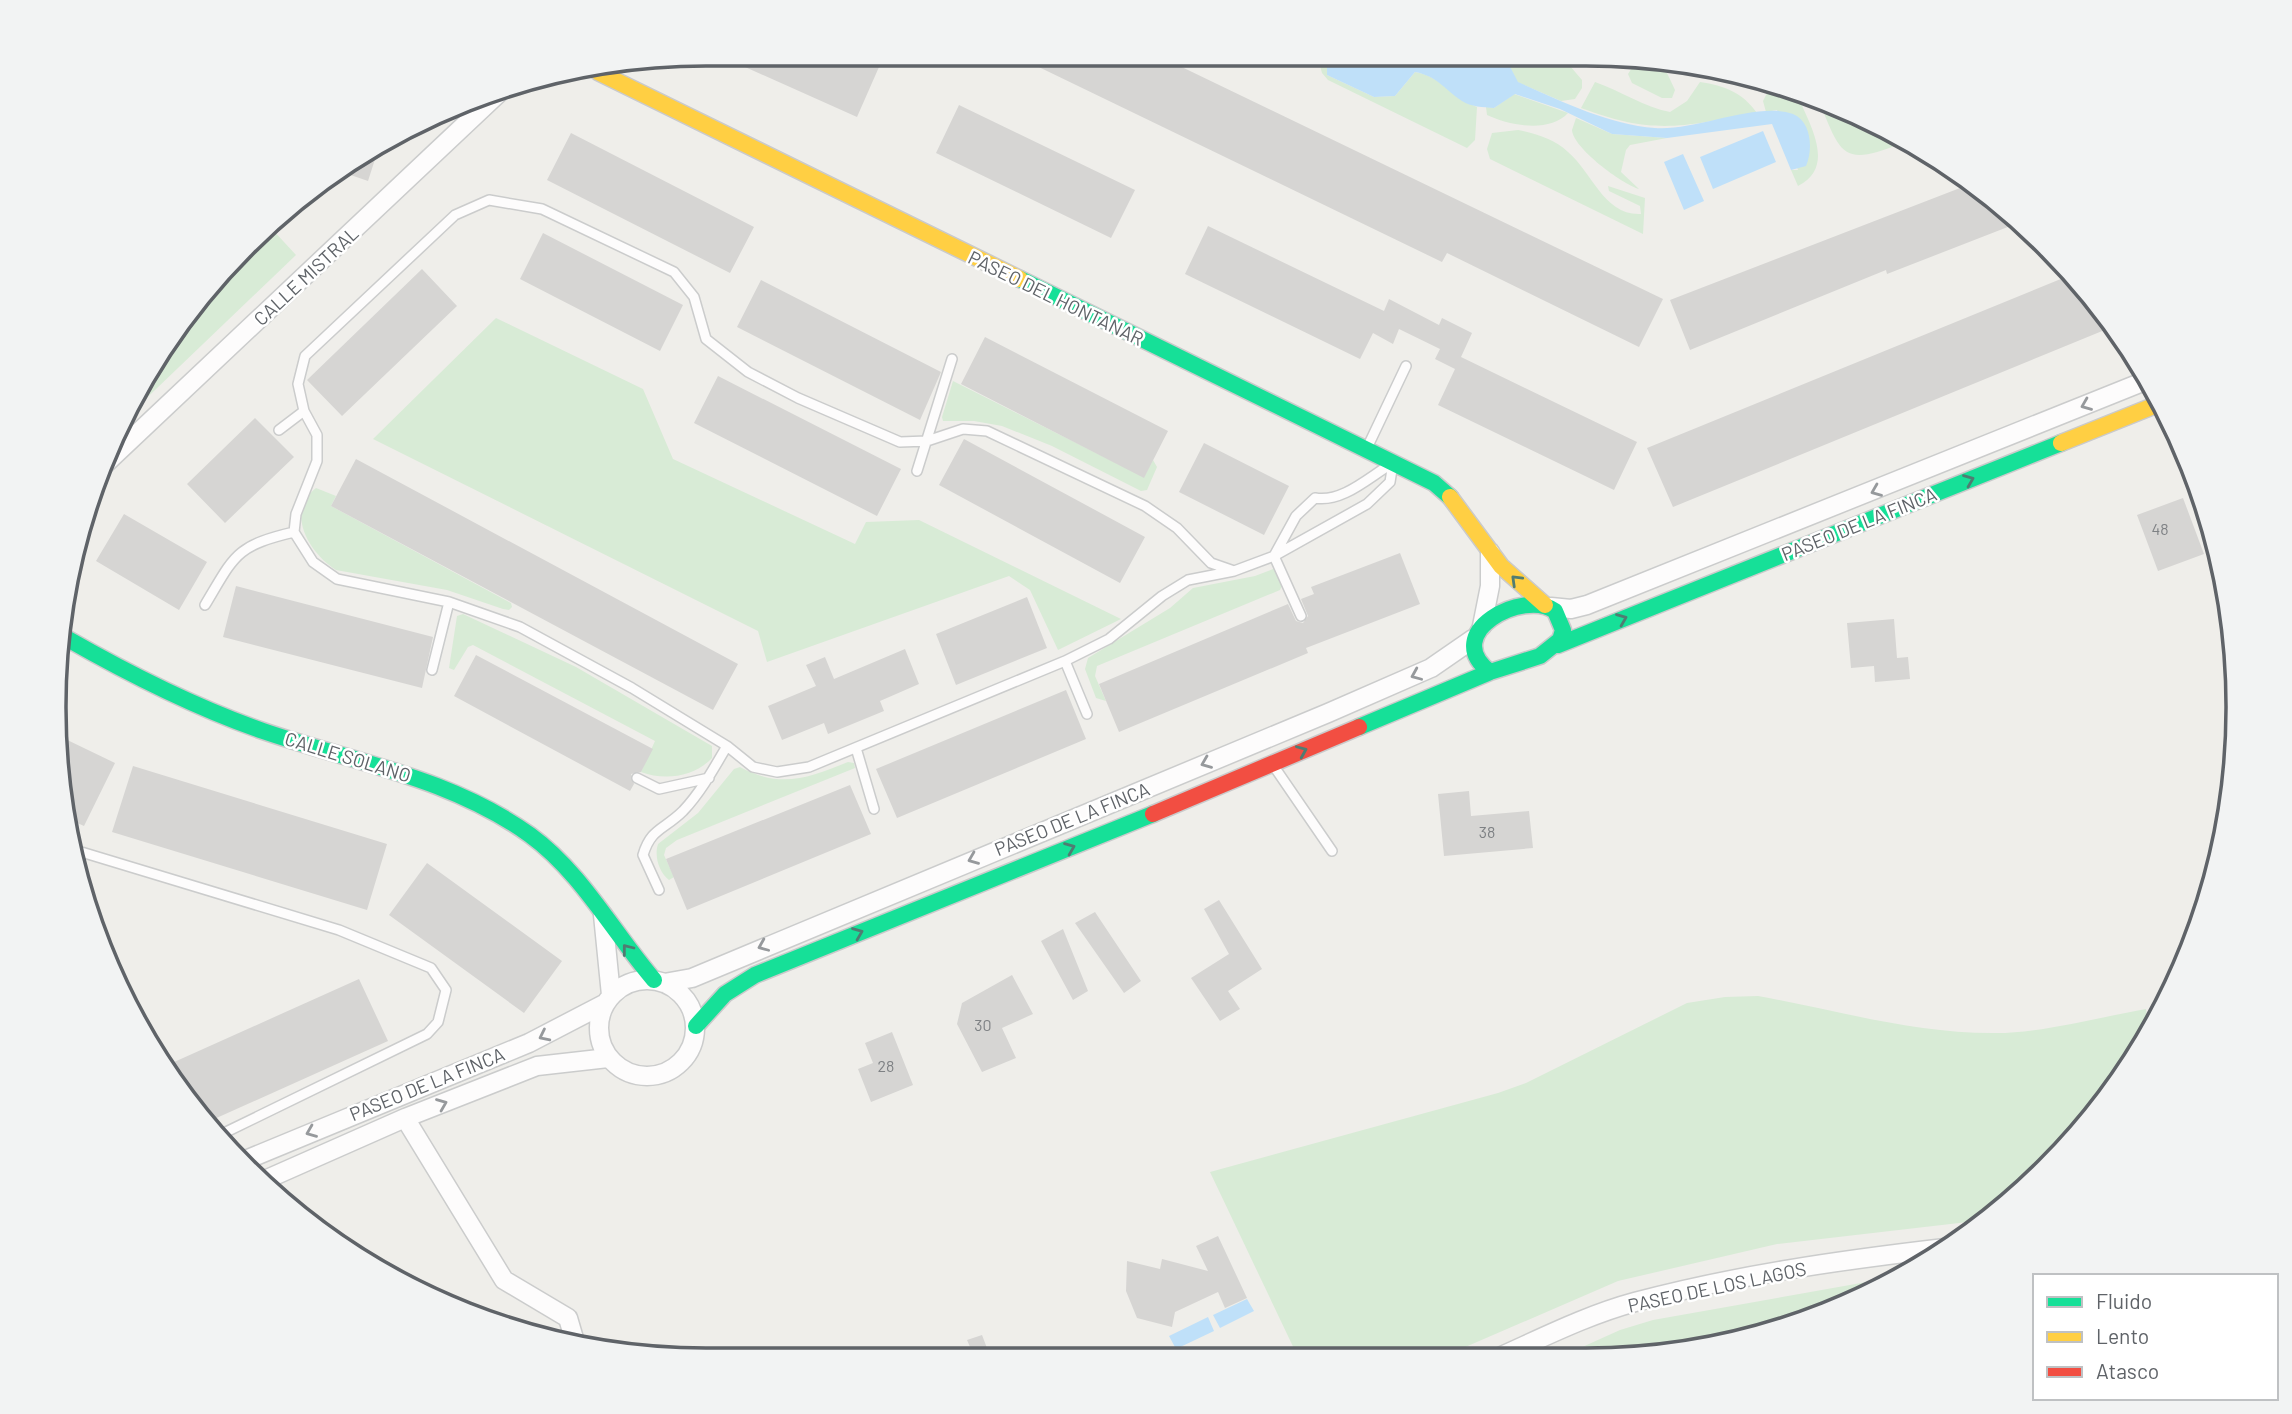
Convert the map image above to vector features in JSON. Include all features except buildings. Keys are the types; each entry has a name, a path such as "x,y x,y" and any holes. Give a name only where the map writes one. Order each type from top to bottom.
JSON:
{"street":[{"name":"PASEO DEL HONTANAR","path":"604,75 1434,483 1450,495 1490,552 1516,581 1548,606"},
{"name":"CALLE MISTRAL","path":"121,450 486,106"},
{"name":"PASEO DE LA FINCA","path":"1548,606 1571,609 1599,600 2138,384"},
{"name":"PASEO DE LA FINCA","path":"696,1026 725,993 755,975 1490,672 1510,668 1558,645 2150,407"},
{"path":"1490,552 1490,586 1474,659 1490,672"},
{"path":"1478,633 1497,615 1515,607 1548,606 1562,623 1558,645"},
{"name":"PASEO DE LA FINCA","path":"659,981 692,978 1328,713 1431,668 1478,633"},
{"name":"CALLE SOLANO","path":"70,641 117,668 219,714 424,781 485,808 533,837 565,866 627,950 659,981"},
{"path":"603,915 608,1000"},
{"path":"659,981 686,1000 696,1026 691,1050 675,1068 652,1077 628,1073 608,1058 600,1041 598,1022 608,1000 630,982 659,981"},
{"name":"PASEO DE LA FINCA","path":"252,1157 529,1043 608,1000"},
{"name":"PASEO DE LA FINCA","path":"272,1177 405,1118 537,1066 608,1058"},
{"name":"PASEO DE LA FINCA","path":"405,1118 504,1280 568,1318 572,1333"},
{"name":"PASEO DE LOS LAGOS","path":"1520,1348 1635,1302 1849,1259 1924,1250"}],"lane":[{"path":"1234,571 1211,564 1177,528 1145,506 987,431 963,429 927,441 900,442 798,398 748,372 706,340 694,297 674,272 542,209 489,200 455,215 305,356 298,384 304,411 317,435 317,461 296,514 294,532 313,562 337,579 449,602 520,627 632,688 727,746 752,767 778,772 809,766 856,748 1065,661 1109,639 1162,596 1188,580 1234,571 1274,556 1367,504 1390,482 1394,463"},
{"path":"918,471 952,359"},
{"path":"1367,450 1406,366"},
{"path":"278,430 304,411"},
{"path":"1274,556 1296,516 1315,498 1327,500 1339,495 1394,463"},
{"path":"205,605 231,562 253,542 294,532"},
{"path":"1274,556 1301,616"},
{"path":"432,670 449,602"},
{"path":"1065,661 1087,714"},
{"path":"659,890 643,855 649,836 682,812 709,778 727,746"},
{"path":"856,748 874,809"},
{"path":"1272,764 1332,851"},
{"path":"637,778 659,789 709,778"},
{"path":"83,852 339,930 431,968 446,990 438,1022 427,1034 227,1131"}],"green space":[{"path":"1320,66 1327,66 1327,75 1374,97 1395,96 1415,72 1424,74 1477,107 1475,140 1467,148 1328,80"},
{"path":"1509,66 1570,66 1582,80 1582,88 1575,99 1561,101 1517,82"},
{"path":"1632,68 1667,73 1675,90 1672,98 1662,98 1632,83 1628,74"},
{"path":"1595,82 1670,112 1687,101 1700,82 1725,88 1739,95 1757,113 1688,125 1630,122 1581,108"},
{"path":"1767,93 1801,104 1813,131 1818,156 1816,167 1810,178 1798,186 1791,170 1798,170 1777,110 1766,112 1763,101"},
{"path":"1514,94 1568,113 1551,123 1529,126 1487,115 1486,107 1494,108"},
{"path":"1824,113 1894,146 1855,155 1846,151 1832,133"},
{"path":"1576,118 1612,134 1667,138 1630,145 1626,150 1621,172 1639,189 1611,173 1580,146 1572,130"},
{"path":"1518,130 1532,133 1563,147 1617,208 1628,213 1641,214 1640,206 1609,191 1608,186 1645,198 1643,234 1490,159 1487,149 1492,133"},
{"path":"276,233 296,255 146,399 174,351 199,317 254,254"},
{"path":"496,318 643,389 673,459 855,544 866,522 919,520 1121,619 1058,650 1030,590 1009,576 767,662 758,631 373,439"},
{"path":"953,381 1144,477 1153,460 1157,467 1147,490 1141,491 1052,446 1002,426 974,421 943,421"},
{"path":"316,488 336,496 331,506 511,603 512,607 509,610 503,609 447,590 336,570 317,554 304,532 301,520 307,498"},
{"path":"1273,569 1278,571 1283,583 1280,590 1097,666 1095,676 1106,701 1096,698 1085,669 1088,658 1170,608 1193,588 1255,576"},
{"path":"463,614 576,667 712,746 712,758 697,769 679,776 641,772 655,741 473,645 468,647 454,670 449,668 457,616"},
{"path":"848,762 854,763 855,768 677,840 666,848 664,855 674,877 669,880 662,873 657,859 658,844 698,813 734,769 740,767 769,778 794,779"},
{"path":"1758,996 1874,1020 1962,1032 2010,1033 2146,1009 2147,1014 2118,1063 2067,1129 2007,1189 1965,1222 1777,1244 1618,1281 1463,1348 1294,1348 1210,1172 1498,1093 1526,1083 1687,1003 1725,997"},
{"path":"1865,1282 1791,1314 1751,1326 1669,1342 1580,1348 1620,1330 1653,1320"}],"water":[{"path":"1327,66 1510,66 1518,82 1568,104 1619,122 1655,128 1671,128 1762,111 1779,111 1793,114 1804,123 1810,145 1808,160 1806,166 1791,170 1772,124 1667,138 1612,134 1560,109 1515,94 1494,108 1469,104 1435,80 1415,72 1395,96 1374,97 1327,75"},
{"path":"1763,131 1776,162 1713,189 1700,157"},
{"path":"1683,154 1704,201 1684,210 1664,162"},
{"path":"1247,1299 1254,1311 1220,1328 1213,1315"},
{"path":"1208,1317 1214,1331 1178,1348 1175,1348 1169,1336"}],"traffic: fast":[{"path":"1020,279 1434,483 1450,497"},
{"path":"1558,645 2061,443"},
{"path":"1359,727 1490,672 1540,656 1560,640 1563,630 1555,611 1541,605 1525,605 1507,610 1480,629 1474,643 1477,657 1490,672"},
{"path":"70,640 187,701 263,731 435,785 500,815 548,850 581,884 654,980"},
{"path":"696,1026 725,994 755,975 1153,814"}],"traffic: slow":[{"path":"604,75 1020,279"},
{"path":"2061,443 2150,407"},
{"path":"1450,497 1501,566 1545,605"}],"traffic: jam":[{"path":"1153,814 1359,727"}]}
